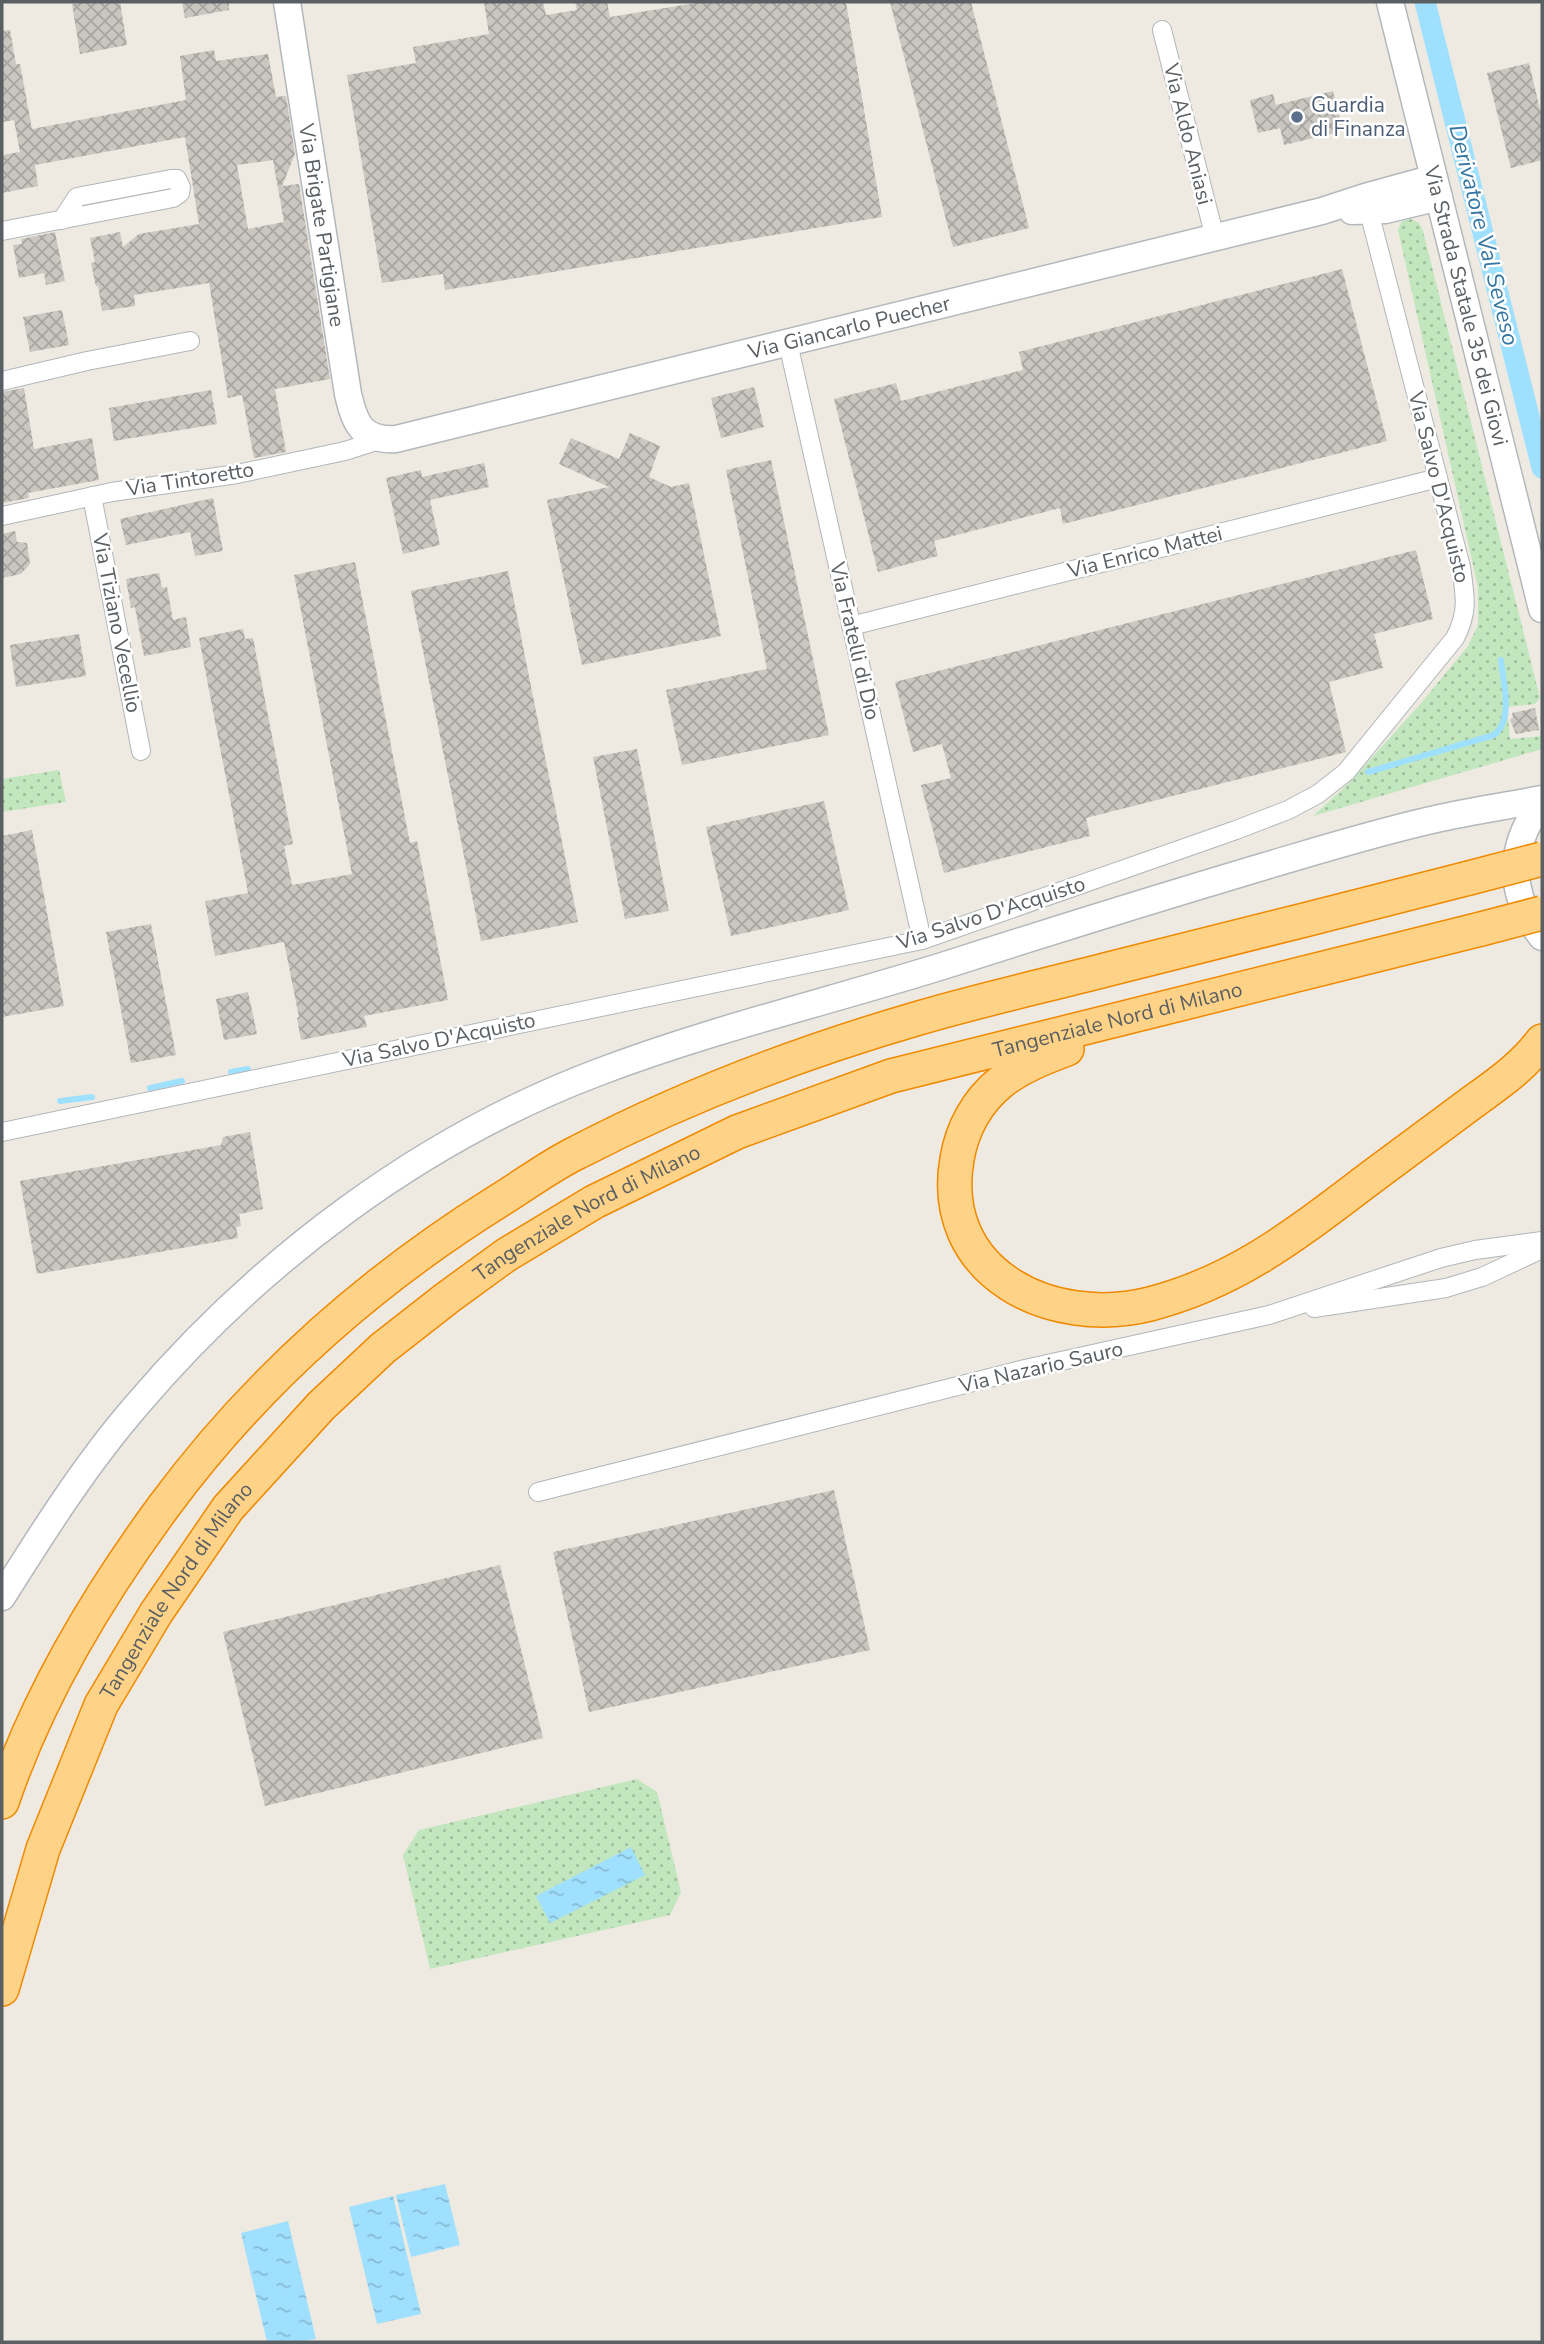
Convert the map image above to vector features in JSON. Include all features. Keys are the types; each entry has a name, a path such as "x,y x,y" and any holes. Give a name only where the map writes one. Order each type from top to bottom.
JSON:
{"highway":[{"path":"2,1802 10,1778 65,1656 127,1556 196,1462 244,1407 337,1318 445,1234 574,1153 673,1106 784,1061 919,1018 1469,878 1531,849"},
{"name":"Tangenziale Nord di Milano","path":"2,1989 26,1901 63,1797 101,1705 172,1588 228,1508 321,1406 383,1348 506,1255 594,1202 737,1132 891,1076 1542,914"},
{"path":"1315,970 1151,1026 1073,1047 1038,1060 1001,1082 972,1115 960,1145 955,1170 957,1215 963,1232 980,1261 1003,1279 1028,1293 1062,1306 1085,1309 1111,1310 1147,1305 1199,1289 1245,1268 1291,1237 1501,1081 1534,1052 1542,1041"}],"main road":[{"name":"Via Brigate Partigiane","path":"287,2 348,394 355,420 376,439"},
{"name":"Via Strada Statale 35 dei Giovi","path":"1390,2 1542,609"},
{"name":"Via Giancarlo Puecher","path":"376,439 396,439 1322,211 1367,204 1401,206 1436,187"},
{"path":"2,1597 62,1502 135,1406 225,1310 328,1223 422,1160 510,1111 598,1073 757,1019 936,968 1342,844 1433,820 1542,801"},
{"path":"1542,801 1530,817 1531,849 1515,865 1518,893 1529,920 1542,937"},
{"path":"1475,812 1490,812 1509,820 1531,849"}],"street":[{"name":"Via Aldo Aniasi","path":"1162,30 1215,238"},
{"path":"2,231 62,220 173,198 180,193 181,187 177,179 171,179 77,197 62,220"},
{"name":"Via Salvo D'Acquisto","path":"2,1132 922,940 1287,810 1318,794 1346,772 1455,638 1463,624 1467,608 1461,567 1367,204"},
{"path":"2,381 190,341"},
{"name":"Via Fratelli di Dio","path":"788,343 922,940"},
{"name":"Via Tintoretto","path":"2,516 92,496 237,474 345,451 376,439"},
{"name":"Via Enrico Mattei","path":"851,625 1438,478"},
{"name":"Via Tiziano Vecellio","path":"92,496 141,751"},
{"name":"Via Nazario Sauro","path":"538,1492 1025,1369 1269,1315 1441,1258 1542,1241"},
{"path":"1269,1315 1446,1288 1482,1278 1542,1250"}],"green space":[{"path":"1411,219 1419,223 1423,231 1540,698 1535,704 1507,707 1510,739 1542,736 1542,749 1313,816 1348,784 1422,702 1468,646 1478,625 1478,587 1398,230 1402,221"},
{"path":"59,770 66,802 2,812 2,779"},
{"path":"637,1779 657,1792 681,1892 670,1915 430,1969 403,1855 419,1830"}],"water":[{"path":"631,1847 645,1875 550,1923 536,1896"},
{"path":"445,2184 460,2245 411,2257 396,2195"},
{"path":"393,2196 421,2314 377,2324 349,2207"},
{"path":"288,2221 316,2339 267,2342 241,2233"}],"building":[{"path":"120,2 127,45 80,54 72,4"},
{"path":"182,2 229,2 229,10 185,18"},
{"path":"484,2 543,2 546,15 577,10 575,2 607,2 610,17 702,2 846,2 882,217 445,290 443,274 382,283 347,75 416,63 413,47 489,34"},
{"path":"890,2 971,2 1029,228 953,247"},
{"path":"10,30 16,64 20,64 32,129 186,100 180,56 214,50 216,61 268,54 276,97 286,96 295,154 282,186 299,184 330,379 275,389 286,452 254,458 242,395 228,398 209,283 134,295 135,306 102,311 91,263 95,262 90,238 120,232 123,247 139,234 199,224 185,137 35,165 38,186 2,193 2,155 20,152 14,120 2,122 2,31","holes":["273,160 284,222 248,229 237,165"]},
{"path":"1529,63 1542,118 1542,160 1511,168 1487,73"},
{"name":"Guardia di Finanza","path":"1333,91 1343,131 1284,145 1280,128 1258,133 1250,100 1273,94 1276,105"},
{"path":"55,232 65,281 46,285 44,273 19,278 13,245 22,244 21,239"},
{"path":"1342,269 1387,441 1063,524 1060,508 934,541 938,556 878,572 834,399 896,383 901,401 1023,370 1019,352"},
{"path":"62,310 69,345 30,352 23,317"},
{"path":"754,387 764,427 721,438 711,398"},
{"path":"24,388 34,449 92,438 99,480 28,493 29,498 2,503 2,392"},
{"path":"211,390 217,424 114,441 109,408"},
{"path":"630,433 660,446 649,477 671,487 689,483 721,636 582,665 547,500 609,487 559,464 571,438 619,459"},
{"path":"771,460 829,735 682,765 666,690 767,669 726,470"},
{"path":"484,463 489,487 430,500 440,545 403,554 386,478 421,470 422,477"},
{"path":"213,498 223,551 195,556 190,532 126,545 120,519"},
{"path":"15,531 17,542 27,543 30,564 21,574 2,578 2,534"},
{"path":"1416,550 1433,619 1374,634 1383,668 1329,682 1346,752 1086,818 1090,836 944,873 921,785 951,778 942,744 913,752 895,682"},
{"path":"355,562 410,843 417,841 448,1000 364,1016 367,1027 301,1040 284,942 215,956 205,901 248,893 199,638 243,629 245,639 253,638 293,844 284,846 292,885 352,874 294,575"},
{"path":"508,571 578,922 481,941 411,591"},
{"path":"159,573 162,588 167,587 173,620 186,617 191,647 144,656 135,607 131,608 126,579"},
{"path":"79,634 86,676 16,687 10,645"},
{"path":"1535,708 1539,730 1516,734 1510,720 1512,713"},
{"path":"637,749 669,911 625,919 593,757"},
{"path":"824,801 849,910 731,936 706,827"},
{"path":"32,830 64,1006 2,1017 2,836"},
{"path":"151,924 176,1055 131,1063 106,932"},
{"path":"248,992 257,1034 224,1040 216,999"},
{"path":"250,1132 263,1209 239,1214 241,1226 236,1227 238,1238 37,1274 20,1181 221,1145 223,1137"},
{"path":"834,1490 870,1650 589,1712 553,1552"},
{"path":"500,1565 543,1738 265,1806 223,1632"}],"waterway":[{"name":"Derivatore Val Seveso","path":"1425,2 1542,468"},
{"path":"1368,772 1494,735 1504,720 1506,710 1501,660"},
{"path":"231,1072 248,1069"},
{"path":"150,1088 182,1081"},
{"path":"60,1101 92,1097"}],"place":[{"name":"Guardia di Finanza","path":"1297,117"}]}
